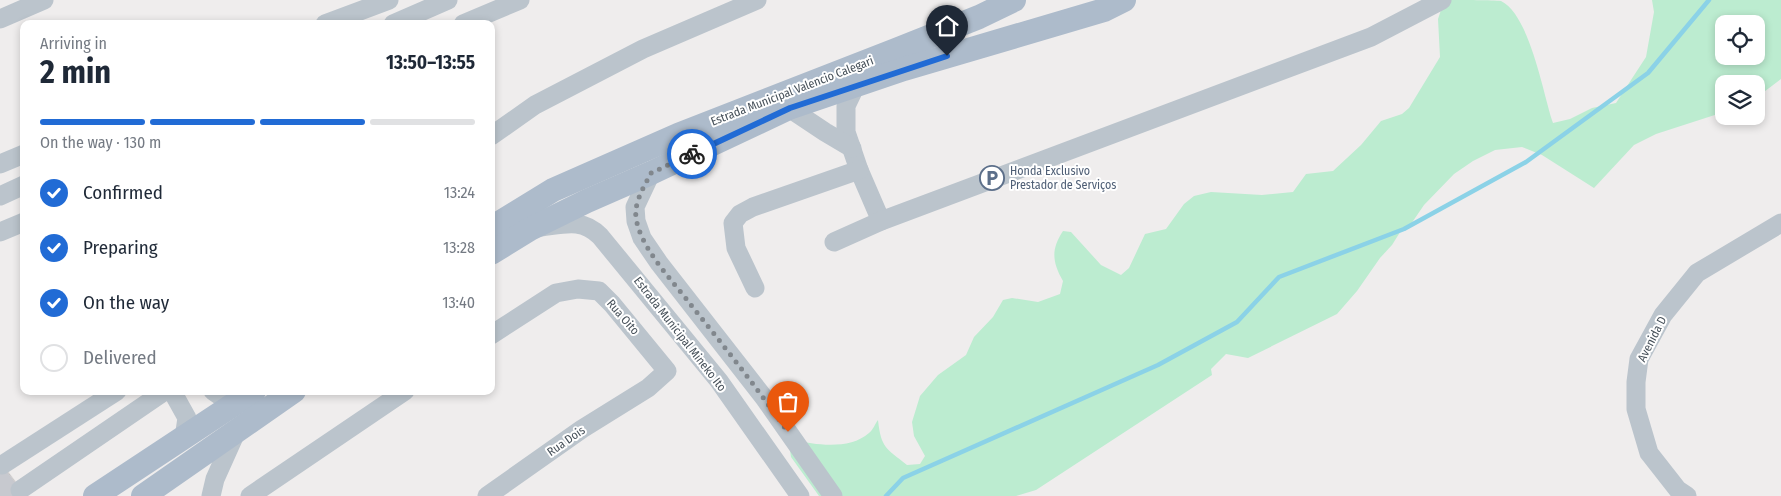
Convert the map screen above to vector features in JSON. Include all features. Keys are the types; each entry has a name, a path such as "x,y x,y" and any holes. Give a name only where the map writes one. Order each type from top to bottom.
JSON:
{"main road":[{"name":"Estrada Municipal Valencio Calegari","path":"495,226 553,190 678,135 979,17 1014,0"},
{"name":"Estrada Municipal Valencio Calegari","path":"495,250 530,229 586,201 790,108 856,85 1116,3"},
{"path":"95,496 248,395"},
{"path":"153,495 238,430 288,395"}],"street":[{"path":"0,19 44,0"},
{"path":"336,20 389,0"},
{"path":"405,20 448,0"},
{"path":"472,20 520,0"},
{"path":"495,133 535,105 643,49 757,0"},
{"path":"834,242 881,222 1371,37 1442,0"},
{"path":"856,85 846,106 846,132 859,170 881,222"},
{"path":"790,108 824,132 852,148"},
{"path":"0,164 20,156"},
{"path":"755,288 736,248 733,223 740,214 753,207 859,170"},
{"path":"651,173 636,207 636,222 642,238 658,263 765,399 833,496"},
{"path":"0,196 20,187"},
{"name":"Estrada Municipal Mineko Ito","path":"530,229 576,223 586,225 596,232 628,268 719,381 800,496"},
{"name":"Avenida D","path":"1687,496 1678,490 1649,453 1636,409 1636,382 1639,360 1663,315 1697,273 1781,223"},
{"path":"0,232 20,224"},
{"name":"Rua Oito","path":"495,332 556,292 578,289 599,291 667,371 648,388"},
{"name":"Rua Dois","path":"487,496 582,429 648,388"},
{"path":"2,465 111,395"},
{"path":"20,490 159,395"},
{"path":"174,395 187,418 184,438"},
{"path":"219,395 223,398 248,395"},
{"path":"250,496 399,395"},
{"path":"211,496 215,479 238,430"}],"green space":[{"path":"1451,0 1501,1 1511,9 1528,38 1553,123 1570,119 1592,108 1616,103 1646,57 1654,12 1652,0 1781,0 1781,79 1765,91 1765,75 1715,75 1715,115 1656,134 1634,145 1594,188 1542,155 1522,147 1495,150 1473,161 1454,174 1424,205 1411,224 1402,229 1357,291 1337,314 1248,358 1226,354 1211,369 1212,375 1036,490 1016,496 819,496 791,457 789,444 794,440 833,445 852,442 869,433 878,420 883,442 889,451 907,465 920,464 925,456 914,436 912,422 920,396 938,375 966,355 974,337 993,317 1003,300 1012,298 1038,302 1060,294 1063,281 1054,256 1056,244 1063,231 1071,232 1101,265 1121,275 1129,268 1145,234 1166,229 1184,204 1194,196 1211,192 1262,195 1293,192 1306,174 1333,171 1361,145 1381,121 1402,114 1409,108 1440,57 1438,19 1443,4"}],"building":[{"path":"0,463 25,496 0,496"}],"waterway":[{"path":"886,496 903,478 1158,365 1237,322 1279,277 1404,229 1526,162 1648,73 1709,0"}],"way so far":[{"path":"692,154 651,173 639,197 636,207 636,222 642,238 658,263 765,399 788,432"}],"place":[{"name":"Honda Exclusivo Prestador de Serviços","path":"992,178"}],"route":[{"path":"692,154 790,108 947,56"}]}
